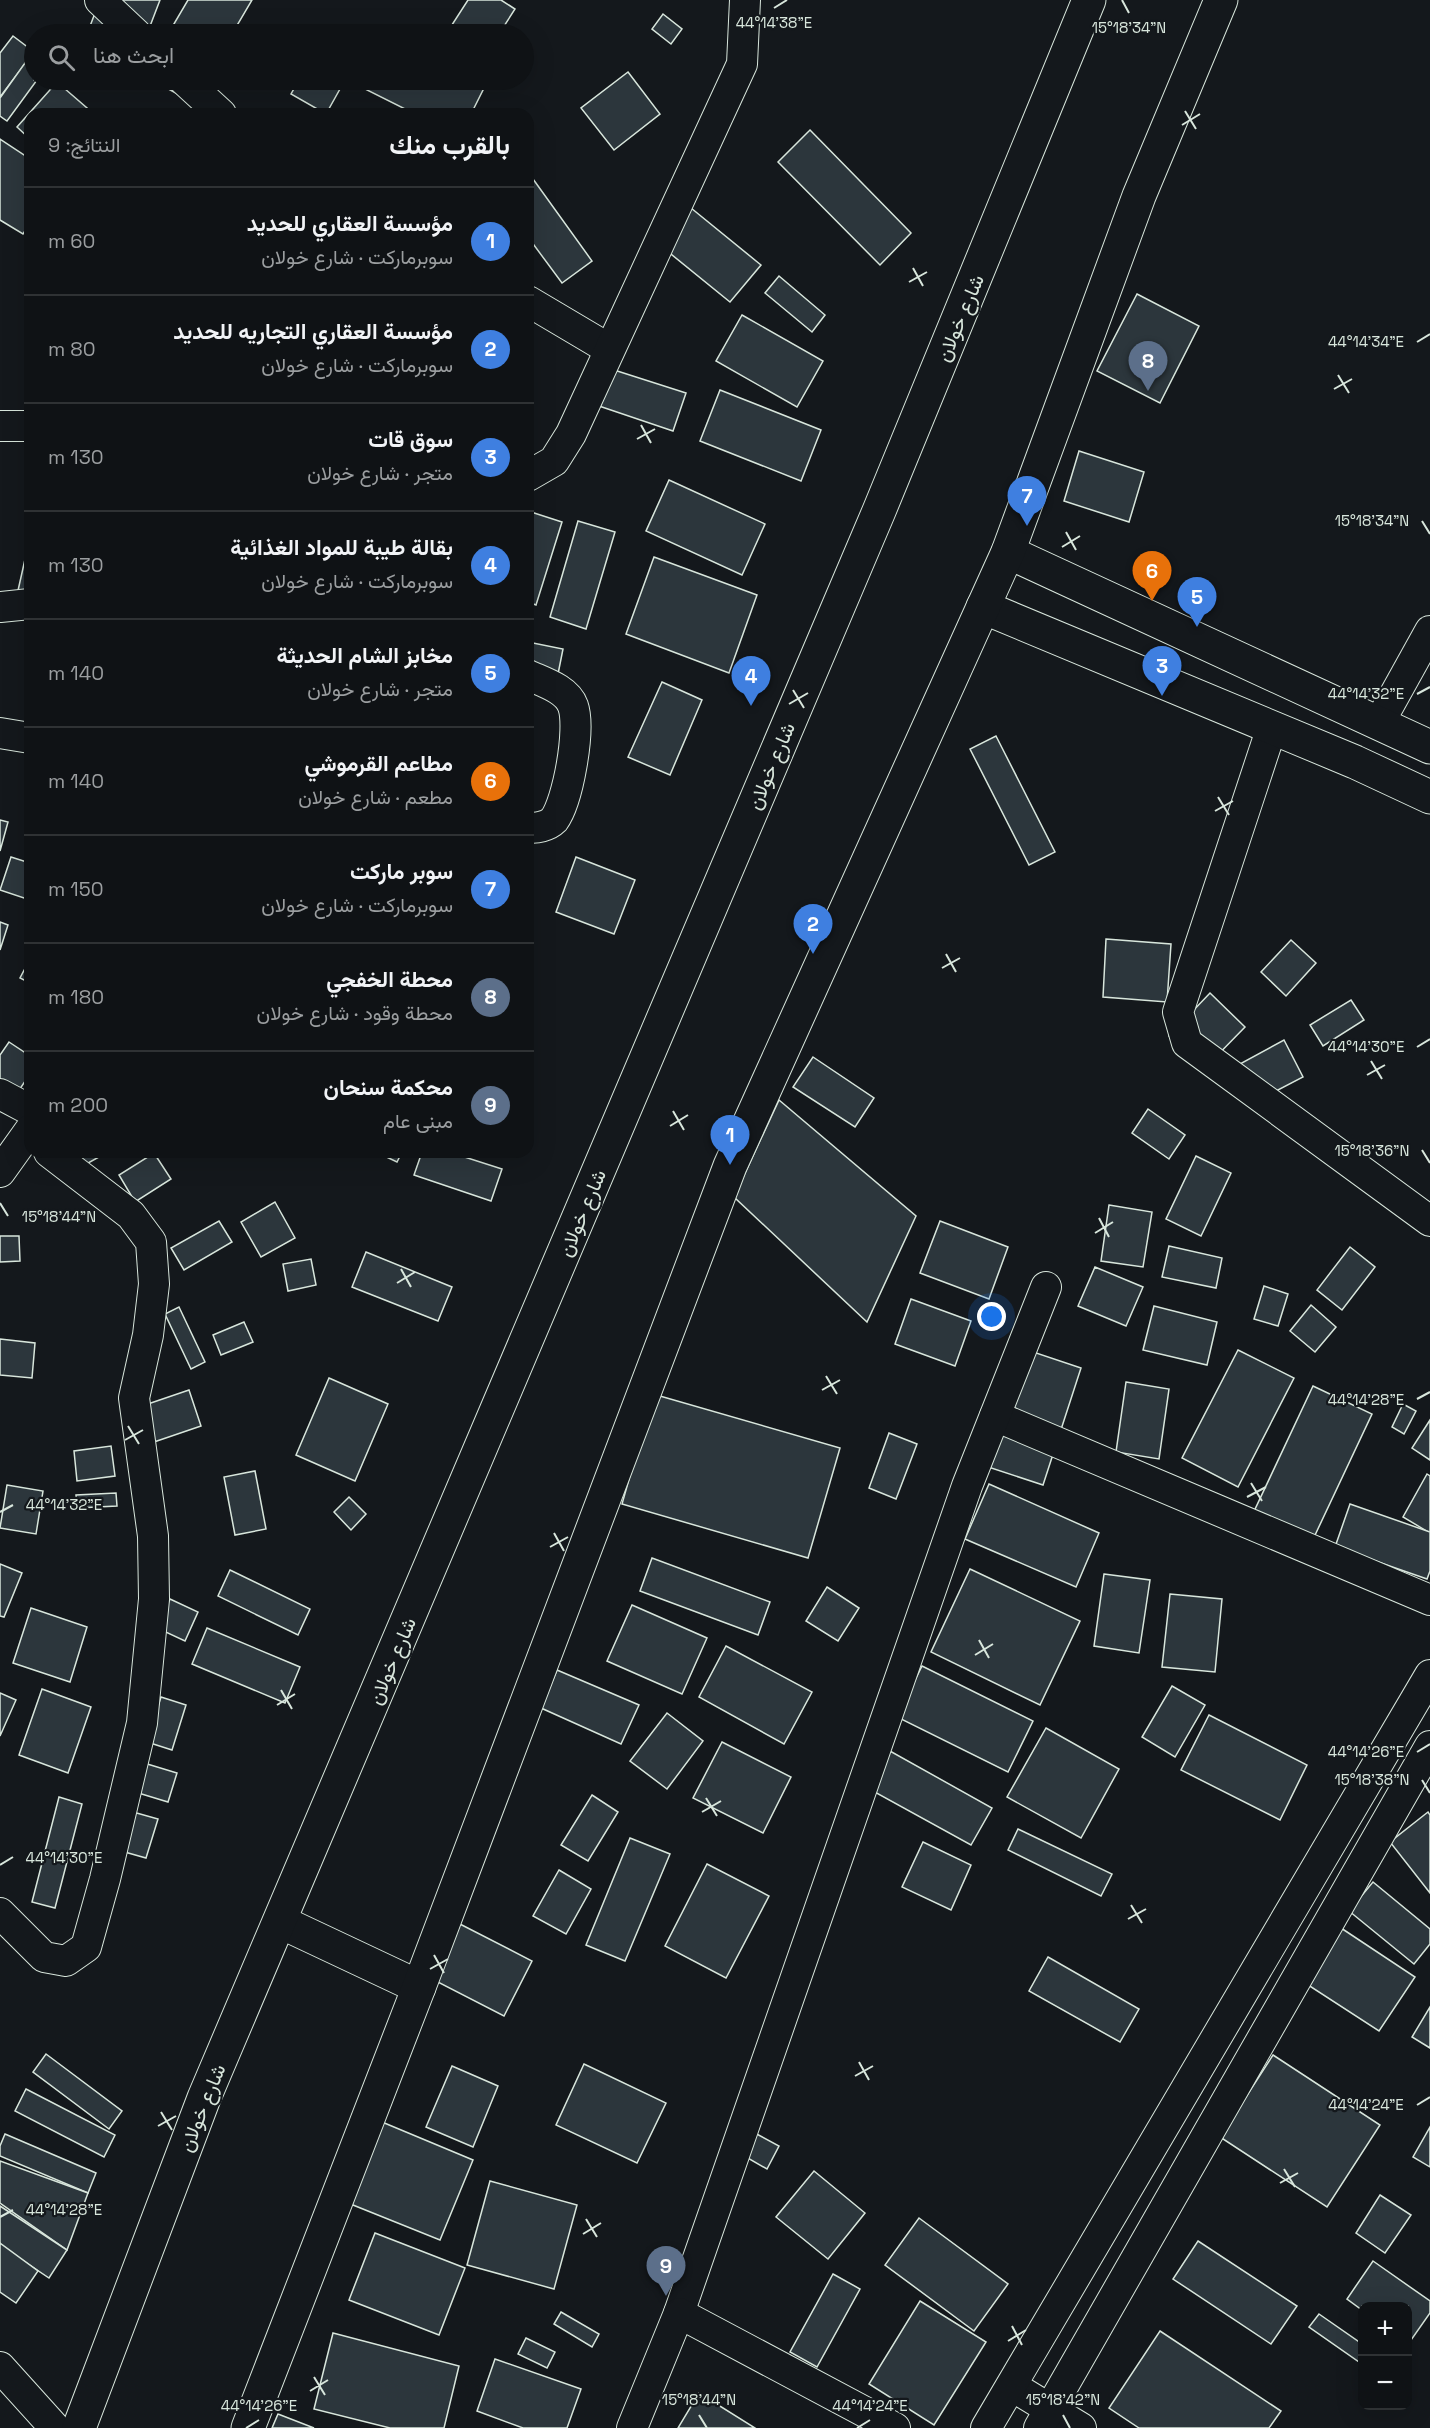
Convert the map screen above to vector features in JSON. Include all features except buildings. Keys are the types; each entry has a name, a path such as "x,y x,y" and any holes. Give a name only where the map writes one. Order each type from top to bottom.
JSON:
{"main road":[{"name":"شارع خولان","path":"79,2428 204,2098 281,1922 879,511 1089,0"},
{"path":"248,2428 419,1987 730,1166 1008,552 1139,196 1221,0"},
{"path":"1008,552 1430,747"},
{"path":"983,607 1355,762 1430,797"},
{"path":"281,1922 419,1987"}],"street":[{"path":"100,0 125,24"},
{"path":"534,473 554,461 571,434 741,64 745,0"},
{"path":"195,90 214,108"},
{"path":"534,305 609,349"},
{"path":"0,426 24,426"},
{"path":"0,607 24,605"},
{"path":"1379,723 1430,631"},
{"path":"534,678 556,688 573,705 577,729 562,807 552,822 534,829"},
{"path":"1272,727 1178,1012 1187,1043 1430,1221"},
{"path":"0,734 24,737"},
{"path":"0,1094 24,1122"},
{"path":"0,1173 24,1144"},
{"path":"0,1913 44,1957 66,1961 86,1947 142,1723 154,1599 153,1536 134,1398 148,1335 154,1284 151,1242 131,1215 63,1158"},
{"path":"632,2428 679,2313 967,1486 1046,1287"},
{"path":"995,1416 1430,1600"},
{"path":"986,2428 1430,1675"},
{"path":"1046,2419 1430,1746"},
{"path":"679,2313 895,2428"},
{"path":"0,2367 55,2428"},
{"path":"1012,2386 1046,2419 1081,2428"}],"place":[{"name":"محطة الخفجي","path":"1148,391"},
{"name":"سوبر ماركت","path":"1027,526"},
{"name":"مطاعم القرموشي","path":"1152,601"},
{"name":"مخابز الشام الحديثة","path":"1197,627"},
{"name":"سوق قات","path":"1162,696"},
{"name":"بقالة طيبة للمواد الغذائية","path":"751,706"},
{"name":"مؤسسة العقاري التجاريه للحديد","path":"813,954"},
{"name":"مؤسسة العقاري للحديد","path":"730,1165"},
{"name":"محكمة سنحان","path":"666,2296"}]}
